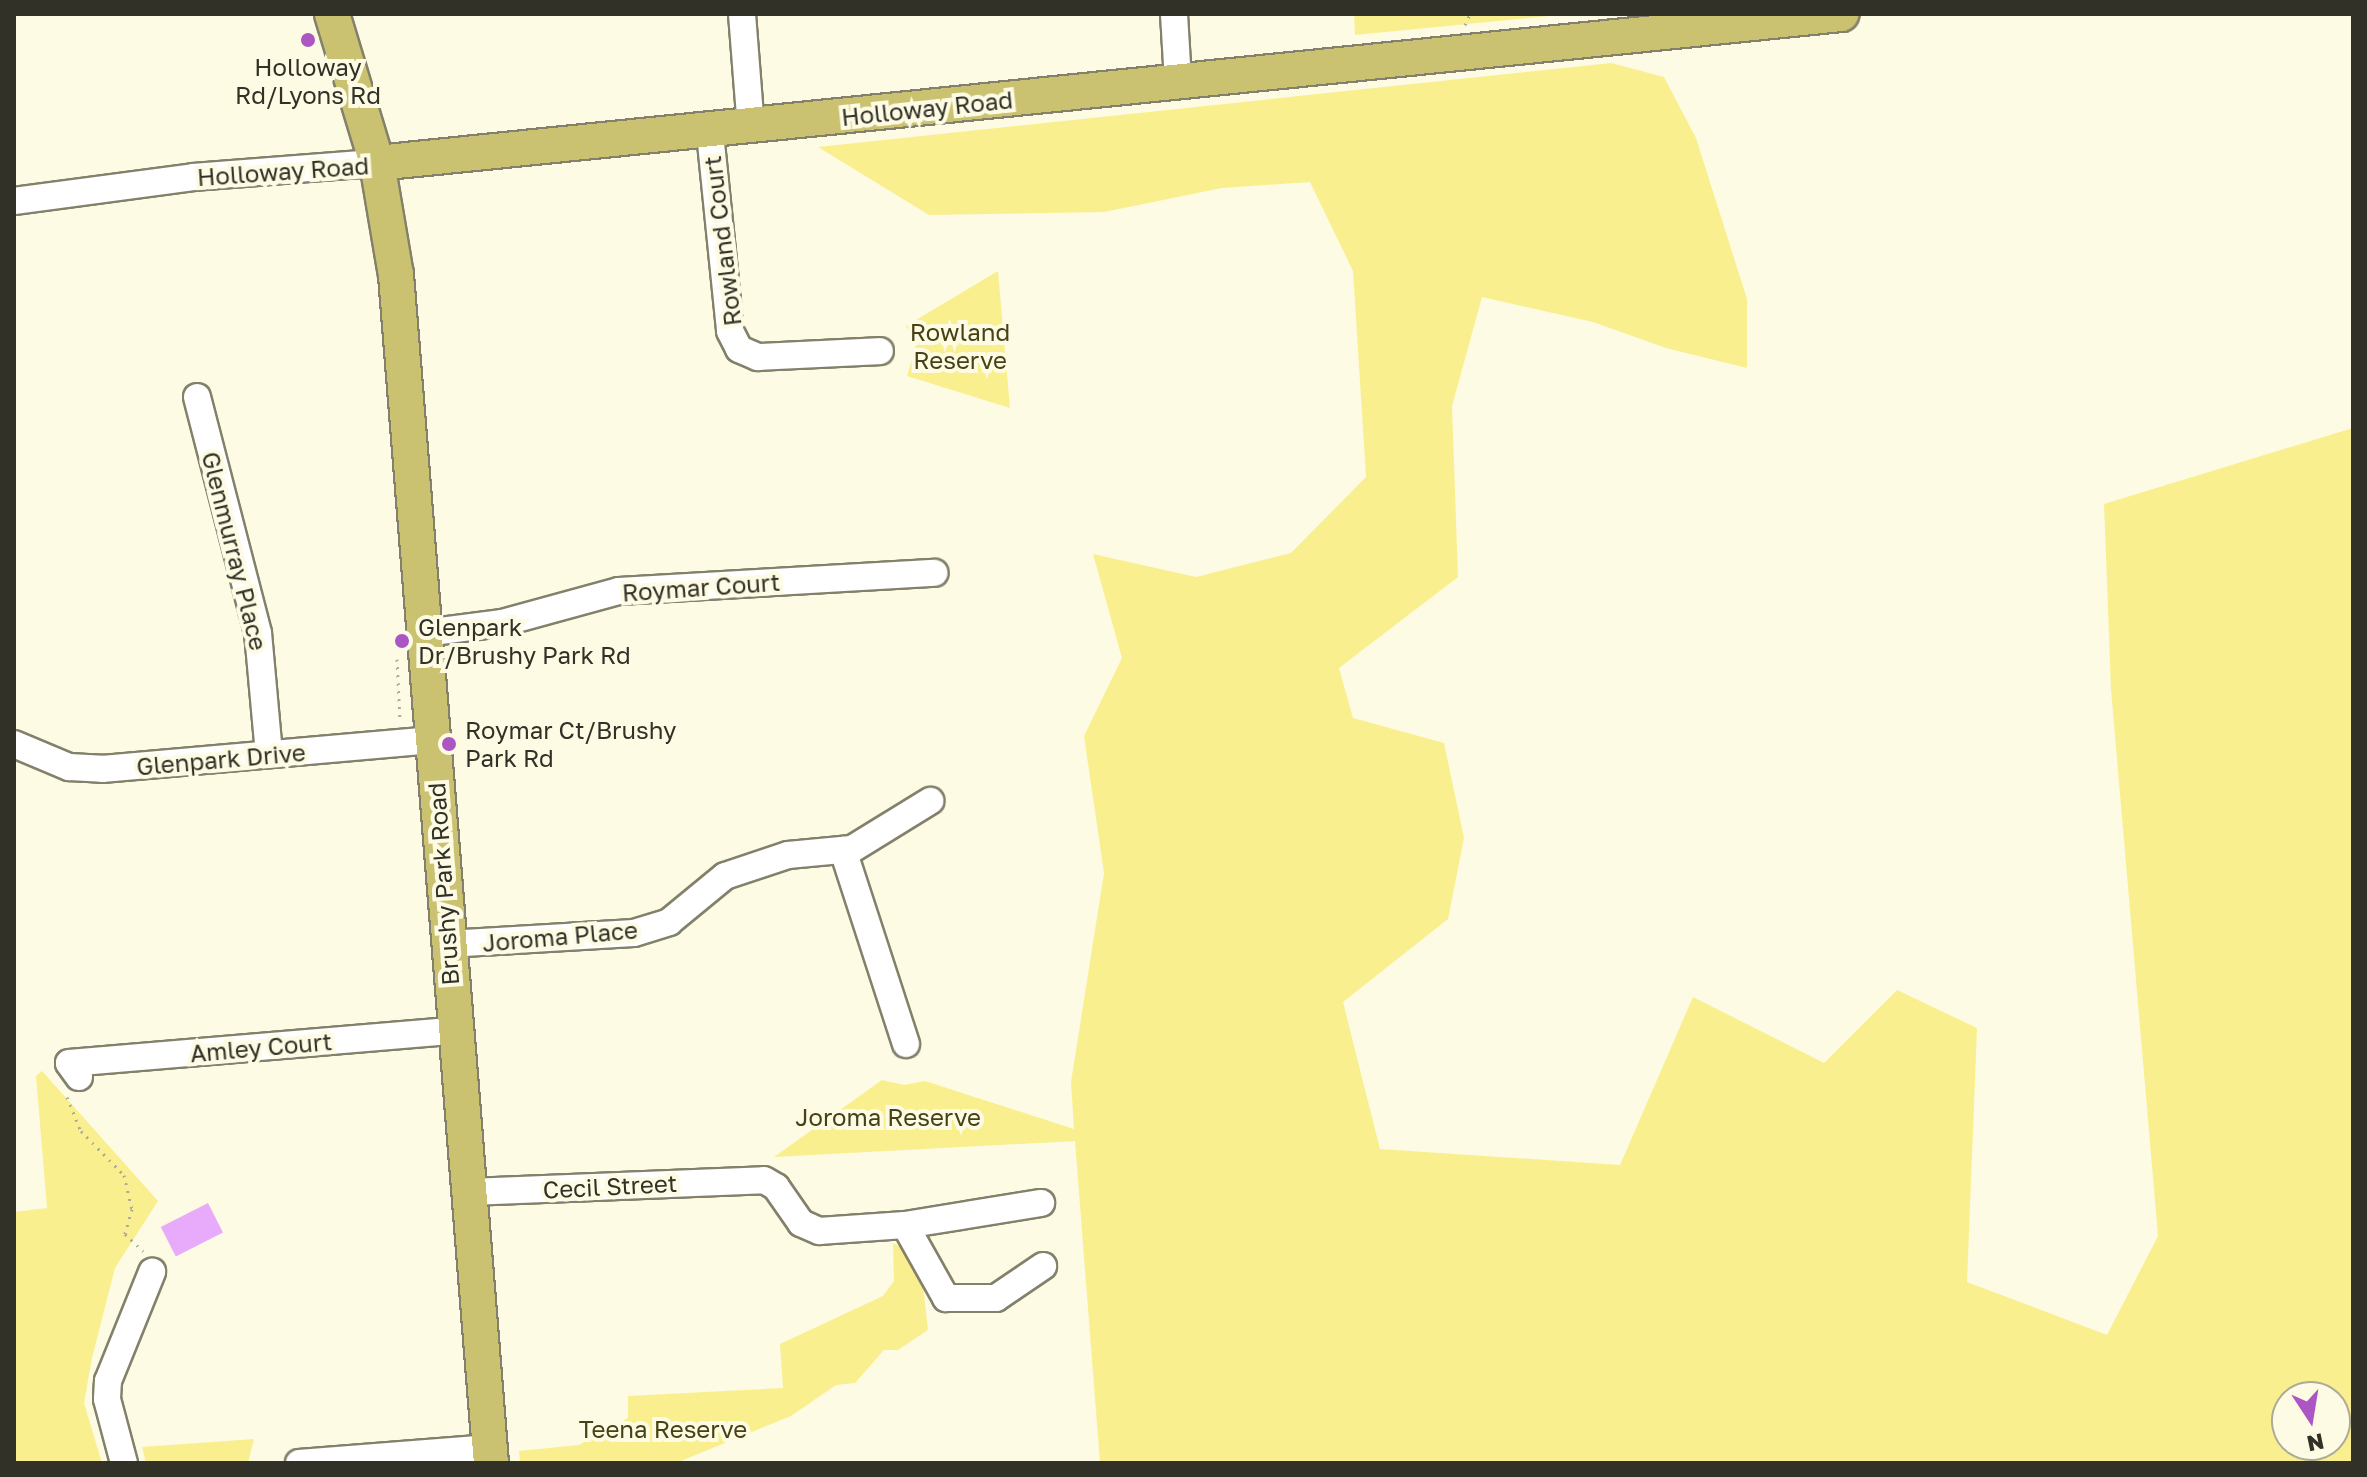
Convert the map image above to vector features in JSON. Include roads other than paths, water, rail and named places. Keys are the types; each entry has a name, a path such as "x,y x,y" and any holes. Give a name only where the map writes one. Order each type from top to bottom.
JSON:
{"main road":[{"name":"Brushy Park Road","path":"332,14 377,163 396,275 453,1031 491,1456"},
{"name":"Holloway Road","path":"377,163 710,133 1178,81 1841,14"}],"street":[{"path":"742,14 751,128"},
{"path":"1174,14 1178,81"},
{"name":"Rowland Court","path":"710,133 730,331 739,349 758,357 880,351"},
{"name":"Holloway Road","path":"14,201 208,176 377,163"},
{"name":"Glenmurray Place","path":"197,397 258,633 269,754"},
{"name":"Roymar Court","path":"425,633 502,623 619,591 934,573"},
{"name":"Glenpark Drive","path":"14,744 69,767 91,769 433,740"},
{"name":"Joroma Place","path":"447,944 634,933 669,922 725,876 756,862 843,850 930,801"},
{"path":"843,850 906,1044"},
{"name":"Amley Court","path":"68,1063 453,1031"},
{"name":"Cecil Street","path":"469,1192 751,1179 776,1187 809,1229 905,1225"},
{"path":"1041,1203 905,1225 946,1298 996,1298 1043,1266"},
{"path":"124,1463 107,1399 108,1381 152,1272"},
{"path":"299,1463 491,1456"}],"place":[{"name":"Holloway Rd/Lyons Rd","path":"308,40"},
{"name":"Glenpark Dr/Brushy Park Rd","path":"402,641"},
{"name":"Roymar Ct/Brushy Park Rd","path":"449,744"}],"park label":[{"name":"Rowland Reserve","path":"960,346"},
{"name":"Joroma Reserve","path":"888,1117"},
{"name":"Teena Reserve","path":"663,1429"}]}
